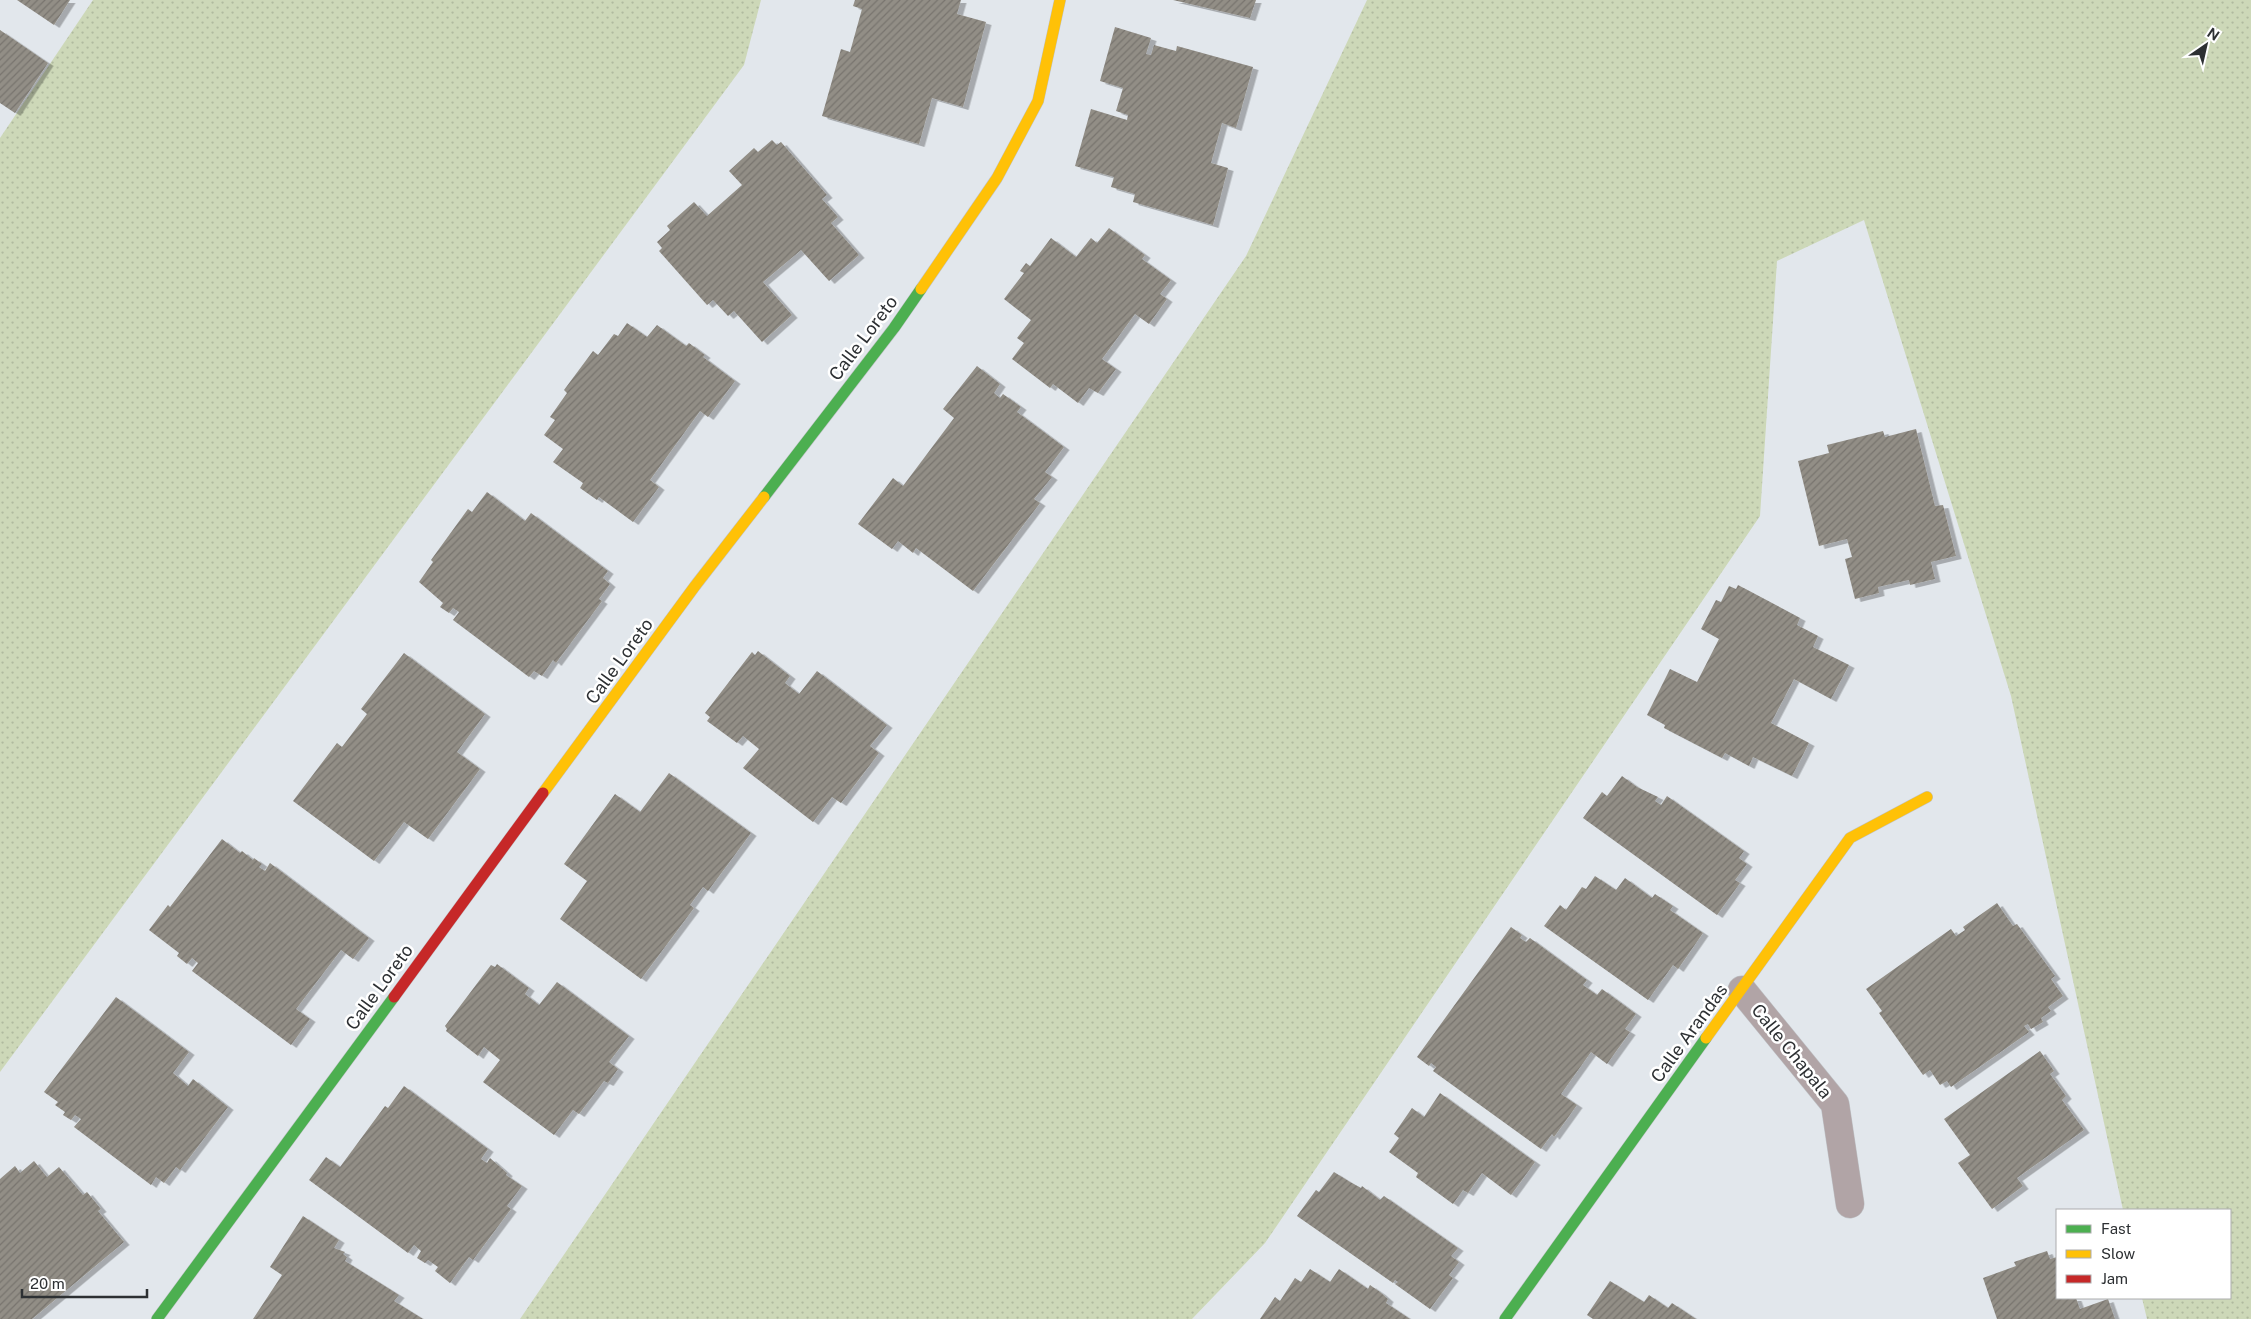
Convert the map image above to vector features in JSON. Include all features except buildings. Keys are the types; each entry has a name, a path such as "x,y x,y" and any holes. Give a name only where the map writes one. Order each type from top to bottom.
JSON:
{"street":[{"name":"Calle Loreto","path":"157,1319 695,586 894,328 991,186 1038,101 1060,0"},
{"name":"Calle Arandas","path":"1505,1319 1850,838 1927,798"},
{"name":"Calle Chapala","path":"1742,990 1834,1104 1850,1204"}],"green space":[{"path":"93,0 761,0 744,65 0,1072 0,138"},
{"path":"1367,0 2251,0 2251,1319 2147,1319 2142,1299 2231,1299 2231,1209 2123,1209 2011,696 1864,220 1777,261 1760,516 1265,1243 1192,1319 520,1319 1246,256"}],"traffic: fast":[{"path":"764,497 894,328 921,289"},
{"path":"157,1319 394,997"},
{"path":"1505,1319 1706,1038"}],"traffic: slow":[{"path":"921,289 997,178 1038,101 1060,0"},
{"path":"543,793 695,586 764,497"},
{"path":"1706,1038 1850,838 1927,797"}],"traffic: jam":[{"path":"394,997 543,793"}]}
